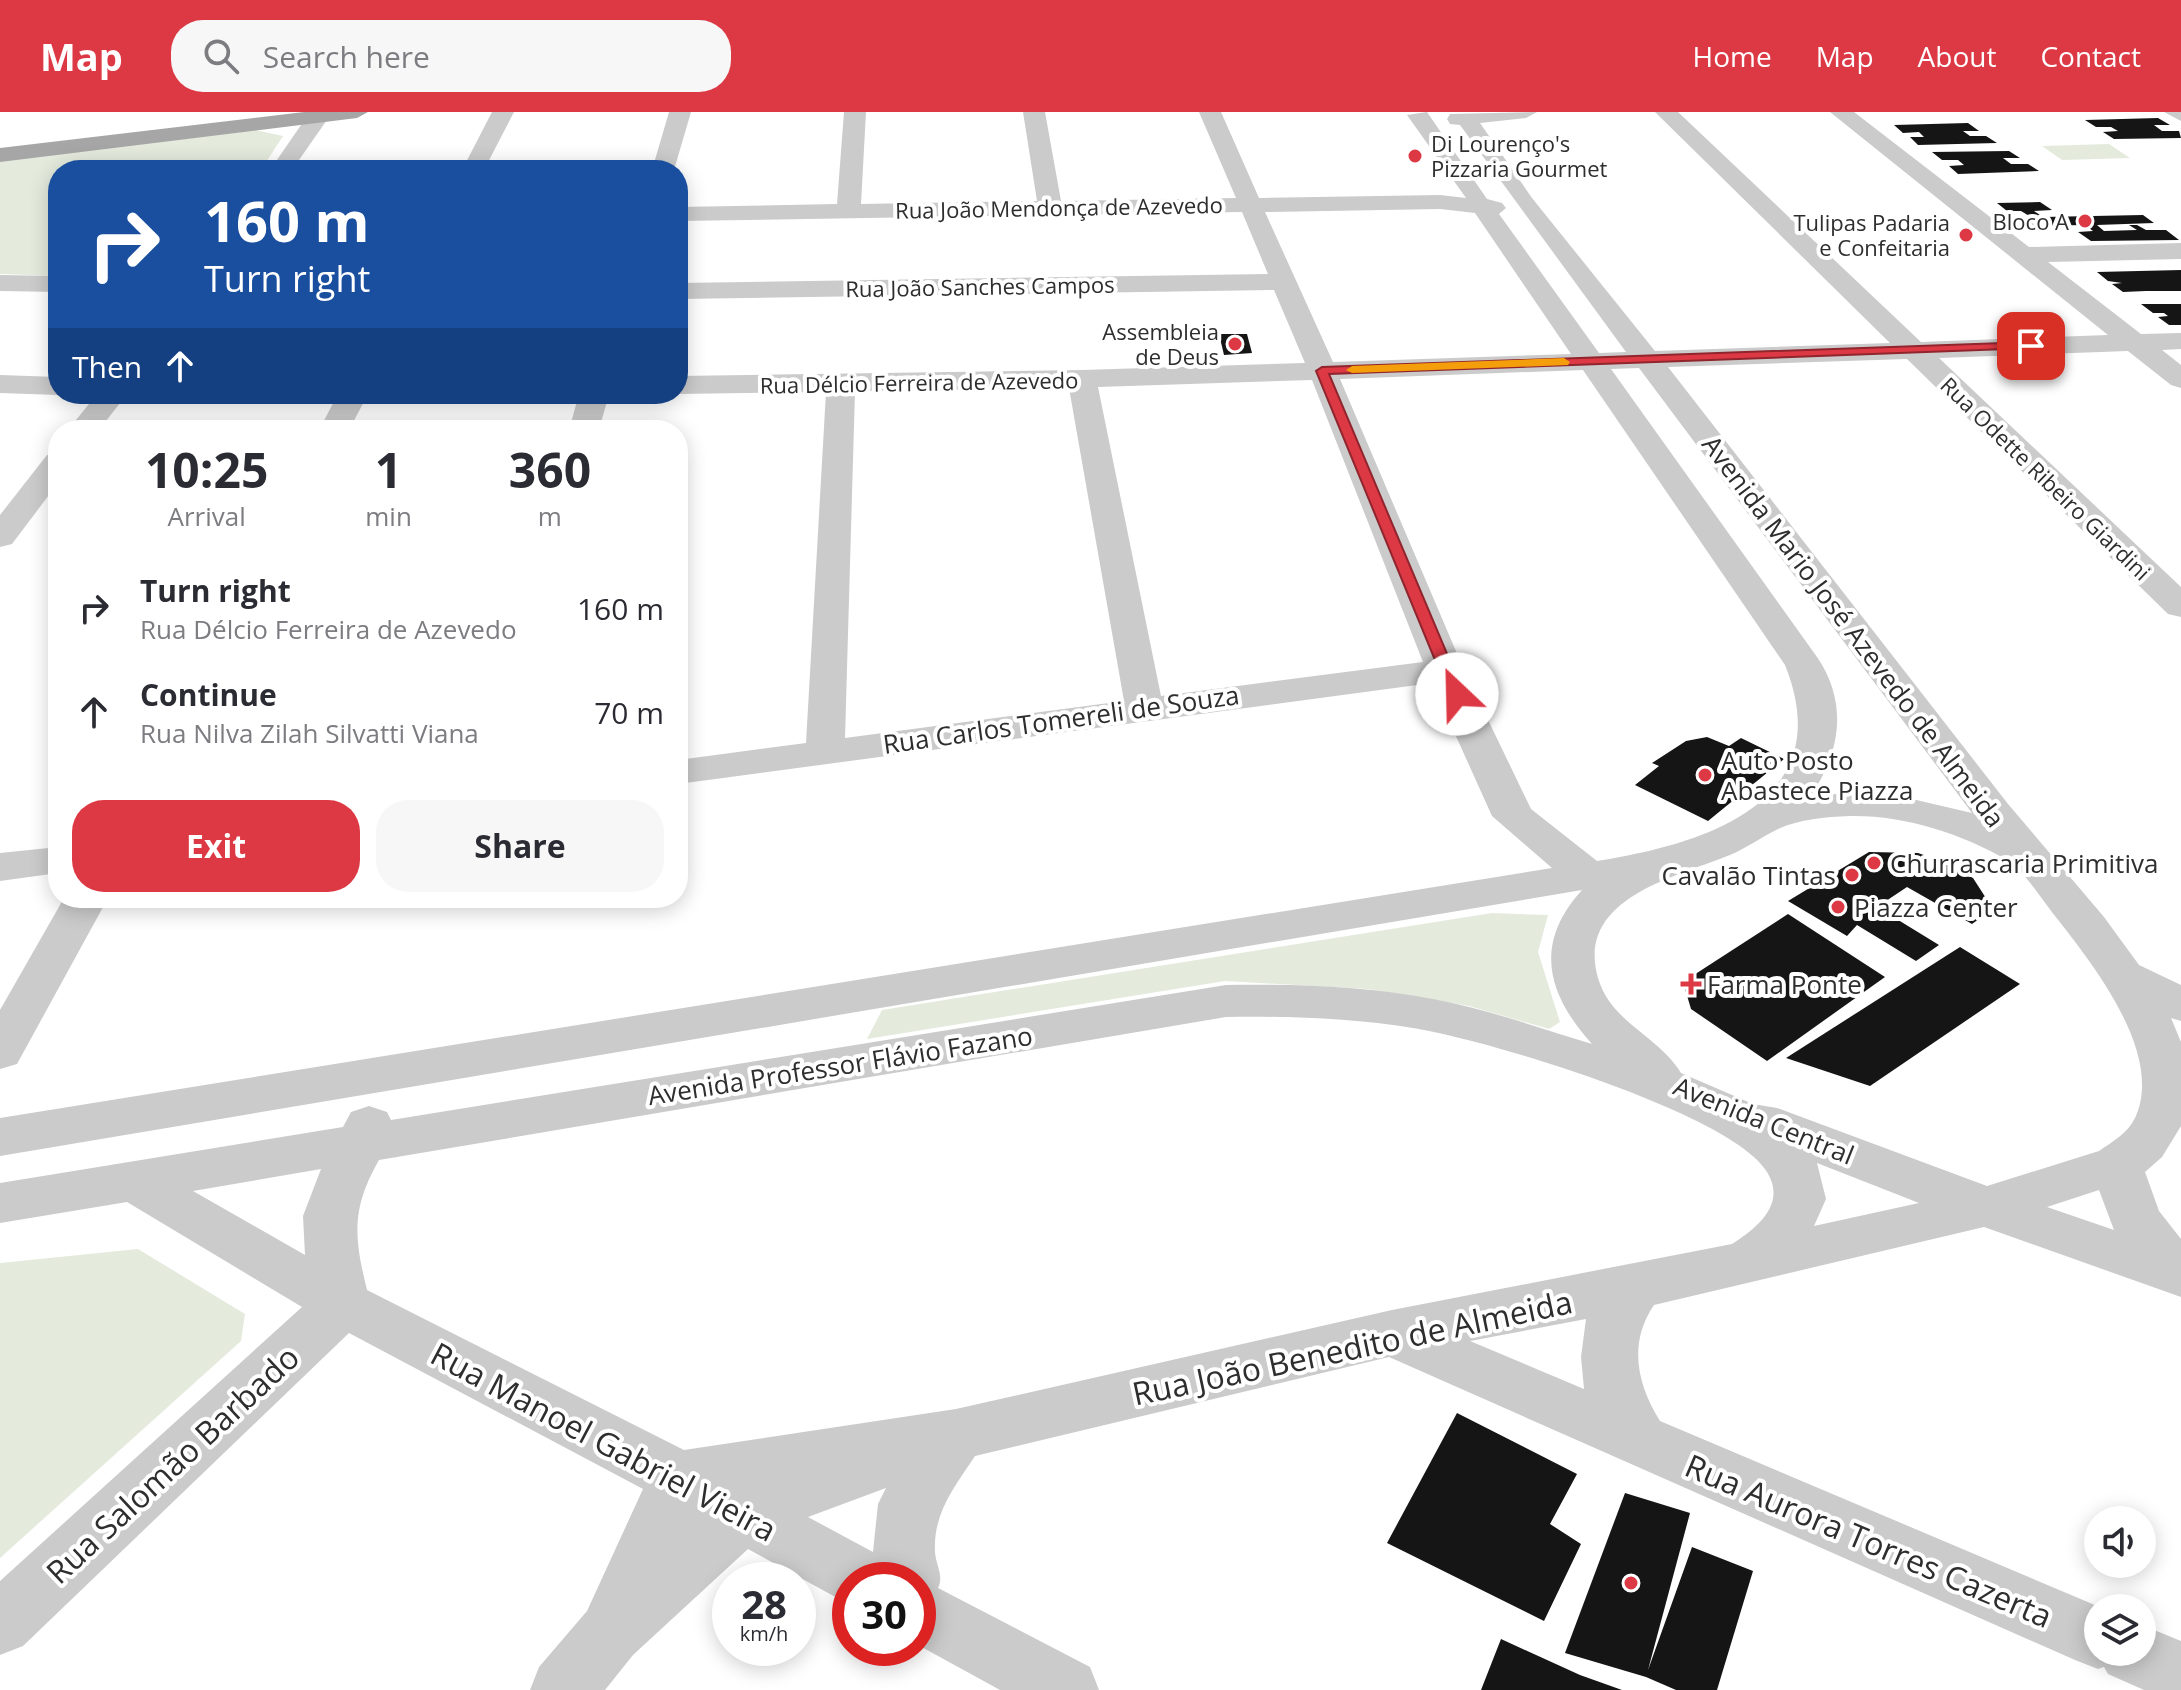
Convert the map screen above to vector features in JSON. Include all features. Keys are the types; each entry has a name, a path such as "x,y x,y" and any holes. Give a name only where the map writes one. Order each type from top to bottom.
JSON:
{"main road":[{"path":"0,133 233,112"},
{"path":"0,155 357,112"}],"street":[{"path":"478,160 503,112"},
{"path":"666,160 680,112"},
{"path":"849,211 855,112"},
{"path":"1034,112 1050,208"},
{"path":"1210,112 1247,204 1322,371 1445,670 1513,816 1589,876"},
{"path":"1417,113 1440,121 1466,115 1526,112"},
{"name":"Rua Odette Ribeiro Giardini","path":"1666,112 2181,606"},
{"path":"1841,112 2181,379"},
{"path":"2175,112 2181,115"},
{"name":"Avenida Mario José Azevedo de Almeida","path":"1417,113 1482,201 1804,665 1816,688 1821,720 1816,747 1799,783 1769,818"},
{"name":"Avenida Mario José Azevedo de Almeida","path":"1466,115 1525,200 1646,359 2023,852 2124,976"},
{"path":"288,160 318,117"},
{"name":"Rua João Mendonça de Azevedo","path":"688,214 1482,201 1516,209 1525,200"},
{"path":"2022,255 2181,251"},
{"name":"Rua João Sanches Campos","path":"688,291 1282,282"},
{"path":"0,283 48,284"},
{"name":"Rua Délcio Ferreira de Azevedo","path":"688,385 1082,379 2181,341"},
{"path":"1082,379 1144,707"},
{"path":"825,751 841,383"},
{"path":"0,384 48,386"},
{"path":"91,420 104,404"},
{"path":"0,537 48,475"},
{"name":"Rua Carlos Tomereli de Souza","path":"688,771 1144,707 1445,670"},
{"name":"Avenida Central","path":"2023,852 1949,820 1888,805 1835,805 1769,818 1719,844 1665,863 1601,898 1579,927 1571,959 1581,996 1599,1024 1626,1051 1674,1088 1984,1206 2179,1274"},
{"path":"1508,889 1513,816"},
{"path":"0,867 48,861"},
{"path":"0,1137 1665,863"},
{"path":"0,1052 80,908"},
{"path":"2124,976 2181,1005"},
{"path":"1984,1206 2117,1165 2145,1145 2161,1121 2172,1054 2124,976"},
{"name":"Avenida Professor Flávio Fazano","path":"0,1203 1226,1001 1335,1003 1418,1012 1485,1028 1674,1088"},
{"path":"322,1084 348,1089 363,1101 370,1121 364,1143 337,1190 327,1234 343,1304"},
{"name":"Rua João Benedito de Almeida","path":"1674,1088 1768,1136 1785,1153 1794,1173 1799,1193 1796,1215 1782,1236 1748,1261"},
{"path":"2117,1165 2135,1219 2179,1274"},
{"name":"Rua Manoel Gabriel Vieira","path":"135,1182 343,1304 679,1478 832,1563"},
{"name":"Rua João Benedito de Almeida","path":"610,1633 679,1478 956,1435 1392,1333 1636,1287 1961,1214 1984,1206"},
{"path":"1636,1287 1614,1319 1610,1357 1614,1398 1640,1442"},
{"name":"Rua Salomão Barbado","path":"0,1624 343,1304"},
{"name":"Rua Aurora Torres Cazerta","path":"1392,1333 2084,1632"},
{"path":"906,1562 904,1553 909,1504 956,1435"},
{"name":"Rua João Benedito de Almeida","path":"563,1690 610,1633 744,1513 956,1435"},
{"path":"936,1621 1066,1690"},
{"path":"2156,1662 2181,1673"}],"shaded area":[{"path":"251,129 283,136 267,160 48,160 48,276 0,274 0,161"},
{"path":"2109,144 2130,158 2062,160 2042,146"},
{"path":"1492,913 1548,915 1538,952 1560,1022 1549,1029 1469,1006 1368,989 1225,981 867,1039 882,1010"},
{"path":"138,1249 245,1314 241,1341 0,1558 0,1263"}],"building":[{"path":"2158,118 2170,125 2154,125 2162,131 2179,131 2181,138 2114,139 2103,132 2118,131 2111,127 2096,127 2085,120"},
{"path":"1968,123 1979,131 1963,131 1970,136 1986,136 1997,143 1918,145 1910,137 1924,137 1919,132 1903,133 1894,125"},
{"path":"2009,151 2020,158 2003,158 2011,164 2028,164 2039,171 1958,174 1949,166 1964,165 1958,160 1942,160 1932,152"},
{"name":"Bloco A","path":"2040,202 2052,210 2034,211 2043,217 2143,215 2154,223 2097,225 2104,231 2137,230 2129,225 2146,230 2166,230 2179,240 2091,241 2078,232 2093,231 2085,225 2028,226 2017,218 2031,217 2021,211 2007,211 1997,203"},
{"path":"2181,270 2181,291 2123,292 2112,284 2122,283 2108,281 2097,272"},
{"path":"2141,304 2181,304 2181,325 2169,325 2158,317 2168,316 2164,313 2153,313"},
{"name":"Assembleia de Deus","path":"1219,334 1247,334 1252,353 1224,355"},
{"name":"Auto Posto Abastece Piazza","path":"1707,737 1729,746 1741,738 1784,759 1708,821 1635,785 1659,766 1652,763 1686,741"},
{"name":"Piazza Center","path":"1869,852 1918,853 1941,861 1973,878 1993,909 1972,924 1907,887 1877,907 1939,945 1916,961 1857,925 1847,936 1788,901"},
{"path":"1788,914 1885,977 1767,1061 1691,1009 1683,982"},
{"path":"1960,947 2020,984 1870,1086 1786,1058"},
{"path":"1457,1413 1577,1474 1550,1524 1581,1544 1544,1621 1387,1543"},
{"path":"1625,1493 1690,1513 1648,1670 1692,1547 1753,1571 1717,1690 1676,1690 1646,1677 1565,1653"},
{"path":"1501,1639 1580,1675 1622,1690 1481,1690"}],"slow traffic":[{"path":"1352,370 1564,362"}],"place":[{"name":"Di Lourenço's Pizzaria Gourmet","path":"1415,156"},
{"name":"Bloco A","path":"2085,221"},
{"name":"Tulipas Padaria e Confeitaria","path":"1966,235"},
{"name":"Assembleia de Deus","path":"1235,344"},
{"name":"Auto Posto Abastece Piazza","path":"1705,775"},
{"name":"Churrascaria Primitiva","path":"1874,863"},
{"name":"Cavalão Tintas","path":"1852,875"},
{"name":"Piazza Center","path":"1838,907"},
{"name":"Farma Ponte","path":"1691,984"},
{"name":"ㅤ","path":"1631,1583"}],"route":[{"path":"1457,694 1322,371 2031,346"}]}
